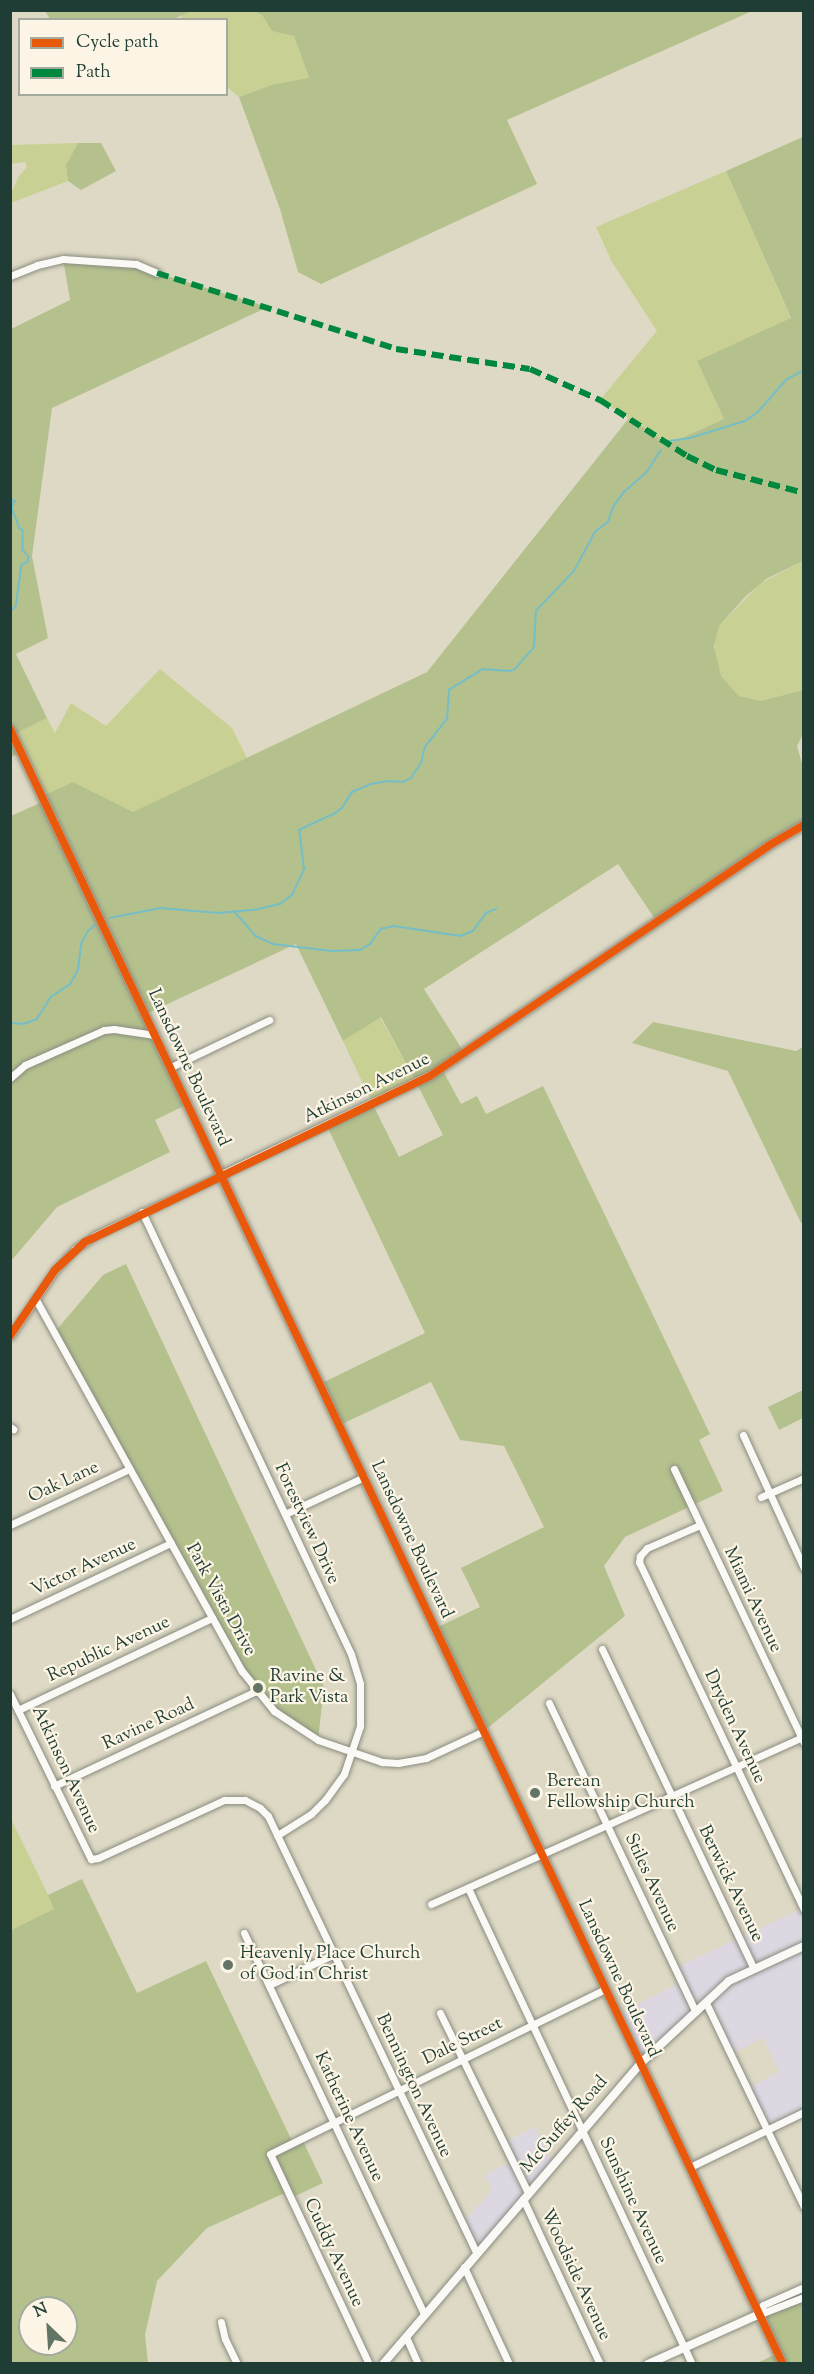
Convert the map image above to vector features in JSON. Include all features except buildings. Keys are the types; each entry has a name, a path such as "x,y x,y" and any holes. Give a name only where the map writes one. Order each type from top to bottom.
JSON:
{"street":[{"path":"10,276 37,265 63,259 136,264 157,273"},
{"name":"Lansdowne Boulevard","path":"10,729 783,2364"},
{"name":"Atkinson Avenue","path":"10,1336 55,1270 75,1249 94,1236 430,1076 768,846 804,825"},
{"path":"171,1068 269,1020"},
{"path":"10,1078 25,1065 104,1030 114,1029 155,1035"},
{"name":"Forestview Drive","path":"142,1212 356,1667 361,1693 361,1717 353,1753 344,1774 325,1800 302,1820 278,1835"},
{"name":"Park Vista Drive","path":"35,1298 212,1618 256,1691 274,1711 295,1727 318,1740 382,1762 414,1761 484,1731"},
{"path":"743,1435 804,1568"},
{"name":"Oak Lane","path":"10,1525 129,1468"},
{"name":"Miami Avenue","path":"674,1469 803,1739"},
{"path":"285,1514 364,1477"},
{"path":"761,1497 804,1478"},
{"name":"Dryden Avenue","path":"700,1525 651,1546 640,1556 639,1562 804,1910"},
{"name":"Victor Avenue","path":"10,1619 171,1543"},
{"name":"Republic Avenue","path":"18,1710 212,1618"},
{"name":"Berwick Avenue","path":"602,1649 754,1969"},
{"name":"Ravine Road","path":"54,1786 256,1691"},
{"name":"Atkinson Avenue","path":"10,1694 91,1859"},
{"name":"Stiles Avenue","path":"549,1703 696,2012"},
{"path":"431,1904 803,1739"},
{"name":"Bennington Avenue","path":"91,1859 98,1858 216,1802 232,1799 244,1800 260,1808 278,1835 476,2253"},
{"name":"Sunshine Avenue","path":"468,1888 692,2364"},
{"name":"Katherine Avenue","path":"244,1933 424,2314"},
{"name":"McGuffey Road","path":"383,2364 641,2063 729,1981 803,1949"},
{"path":"269,1985 334,1954"},
{"name":"Dale Street","path":"270,2154 333,2121 606,1989"},
{"path":"706,2003 804,2207"},
{"name":"Woodside Avenue","path":"440,2013 526,2196 600,2364"},
{"path":"690,2167 804,2112"},
{"name":"Cuddy Avenue","path":"270,2154 369,2364"},
{"path":"464,2267 509,2364"},
{"path":"760,2314 763,2305 804,2287"},
{"path":"648,2364 804,2297"},
{"path":"221,2322 225,2339 237,2364"},
{"path":"406,2337 418,2364"}],"shaded area":[{"path":"803,1908 803,2112 767,2130 748,2088 779,2072 763,2038 732,2054 706,2003 641,2063 618,2014 681,1982 675,1968"},
{"path":"535,2127 553,2164 476,2253 462,2224 492,2190 485,2175 511,2162 502,2143"}],"green space":[{"path":"45,11 192,11 176,18 49,18"},
{"path":"192,11 253,11 262,15 273,31 294,35 309,79 271,85 239,97 228,88 228,18 181,18 181,15"},
{"path":"253,11 752,11 507,120 537,184 321,284 298,272 280,209 239,97 271,85 309,78 294,36 272,31 262,15"},
{"path":"803,137 803,561 766,579 745,597 719,626 714,646 721,676 739,696 761,701 803,690 803,734 797,746 803,767 803,825 657,922 618,864 424,989 465,1054 442,1069 461,1104 477,1096 486,1114 543,1086 710,1434 699,1440 723,1491 625,1537 604,1566 625,1616 484,1731 436,1628 480,1607 461,1568 544,1527 504,1446 460,1440 431,1382 340,1425 320,1384 425,1333 327,1126 373,1105 399,1157 443,1135 417,1084 381,1017 343,1041 296,944 146,1014 188,1104 155,1120 170,1152 57,1207 11,1261 11,816 44,801 42,796 73,782 133,812 427,672 629,418 668,444 724,419 697,361 791,318 726,171"},
{"path":"78,143 66,165 68,181 11,203 11,193 19,176 27,167 25,162 11,164 11,145"},
{"path":"78,143 101,143 116,171 81,190 68,181 66,165"},
{"path":"726,171 791,319 697,361 724,419 668,444 600,400 657,331 612,262 596,227"},
{"path":"63,259 136,264 268,307 52,408 32,556 48,638 16,654 47,718 13,735 22,752 11,757 11,329 70,300"},
{"path":"803,561 803,690 761,701 739,696 721,676 715,658 715,636 719,626 761,583"},
{"path":"160,669 232,728 247,758 133,813 73,782 42,796 13,735 47,718 55,733 71,703 106,726"},
{"path":"380,1017 417,1084 373,1105 343,1041"},
{"path":"653,1022 796,1051 803,1047 803,1222 801,1223 728,1071 632,1043"},
{"path":"126,1264 324,1687 318,1740 295,1727 249,1683 54,1333 103,1275"},
{"path":"803,1390 803,1418 779,1430 768,1407"},
{"path":"10,1817 55,1909 11,1930 10,1930"},
{"path":"82,1879 137,1993 206,1961 292,2141 301,2137 323,2183 291,2198 287,2192 207,2228 157,2281 145,2335 148,2363 11,2364 11,1930 54,1909 48,1895"},
{"path":"803,2298 803,2363 755,2364 778,2353 761,2317"}],"waterway":[{"path":"669,441 690,438 745,421 757,413 786,380 804,370"},
{"path":"110,918 160,908 218,913 254,910 280,904 292,895 304,869 299,830 334,814 342,808 352,792 371,784 388,781 403,782 411,778 421,763 425,747 447,719 449,690 482,669 509,671 515,669 534,647 536,611 574,571 595,532 608,522 613,507 624,492 646,473 661,450"},
{"path":"10,498 15,501 12,508 20,529 23,530 23,550 29,557 28,562 22,565 16,607 10,612"},
{"path":"235,912 256,936 273,944 332,951 360,950 370,944 381,929 394,926 460,936 473,931 486,913 496,909"},
{"path":"10,1023 24,1024 37,1019 51,997 70,984 78,970 81,944 88,931 95,925"}],"marked path":[{"path":"157,273 396,349 530,369 600,400 687,456 716,470 804,493"}],"cycle path":[{"path":"10,729 783,2364"},
{"path":"10,1336 55,1270 85,1242 430,1076 768,846 804,825"}],"place":[{"name":"Ravine & Park Vista","path":"258,1688"},
{"name":"Berean Fellowship Church","path":"535,1793"},
{"name":"Heavenly Place Church of God in Christ","path":"228,1965"}]}
